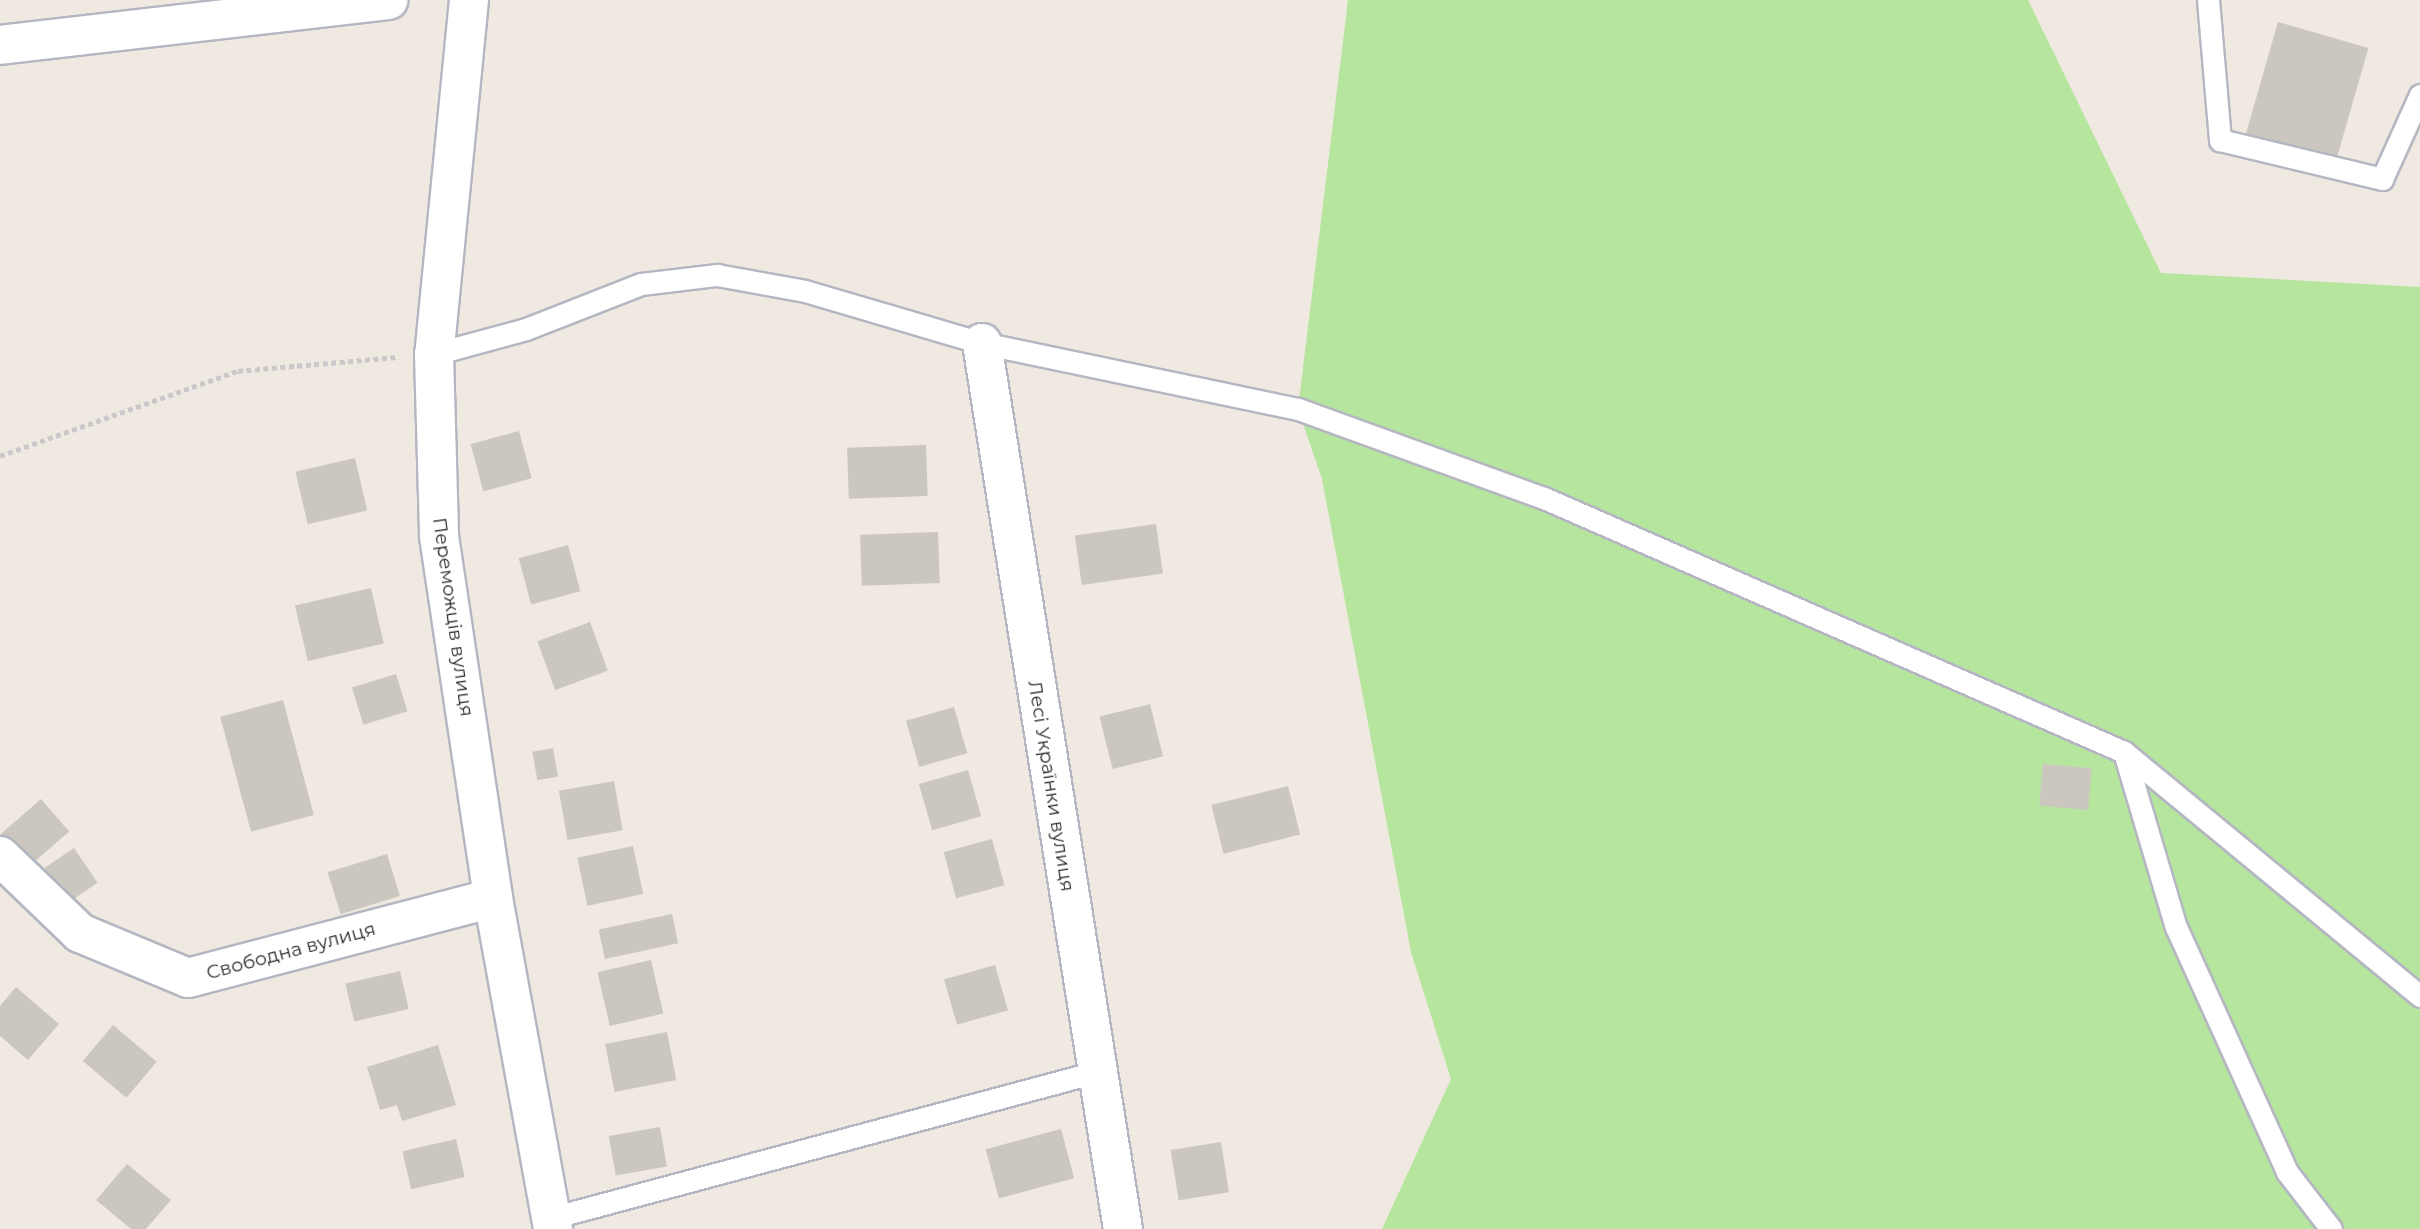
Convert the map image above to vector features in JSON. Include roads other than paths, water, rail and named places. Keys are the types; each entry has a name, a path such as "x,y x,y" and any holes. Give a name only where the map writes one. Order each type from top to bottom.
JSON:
{"street":[{"path":"0,45 388,0"},
{"name":"Переможців вулиця","path":"469,0 434,354 439,536 493,898 552,1224"},
{"name":"Лесі Українки вулиця","path":"982,343 1096,1072 1124,1229"},
{"name":"Свободна вулиця","path":"0,856 80,933 188,978 493,898"}],"lane":[{"path":"2208,0 2220,140 2382,179 2420,95"},
{"path":"434,354 526,329 641,284 717,275 805,291 982,343 1298,410 1544,498 2124,752 2420,996"},
{"path":"2124,752 2176,927 2287,1172 2331,1229"},
{"path":"552,1224 1096,1072"}]}
